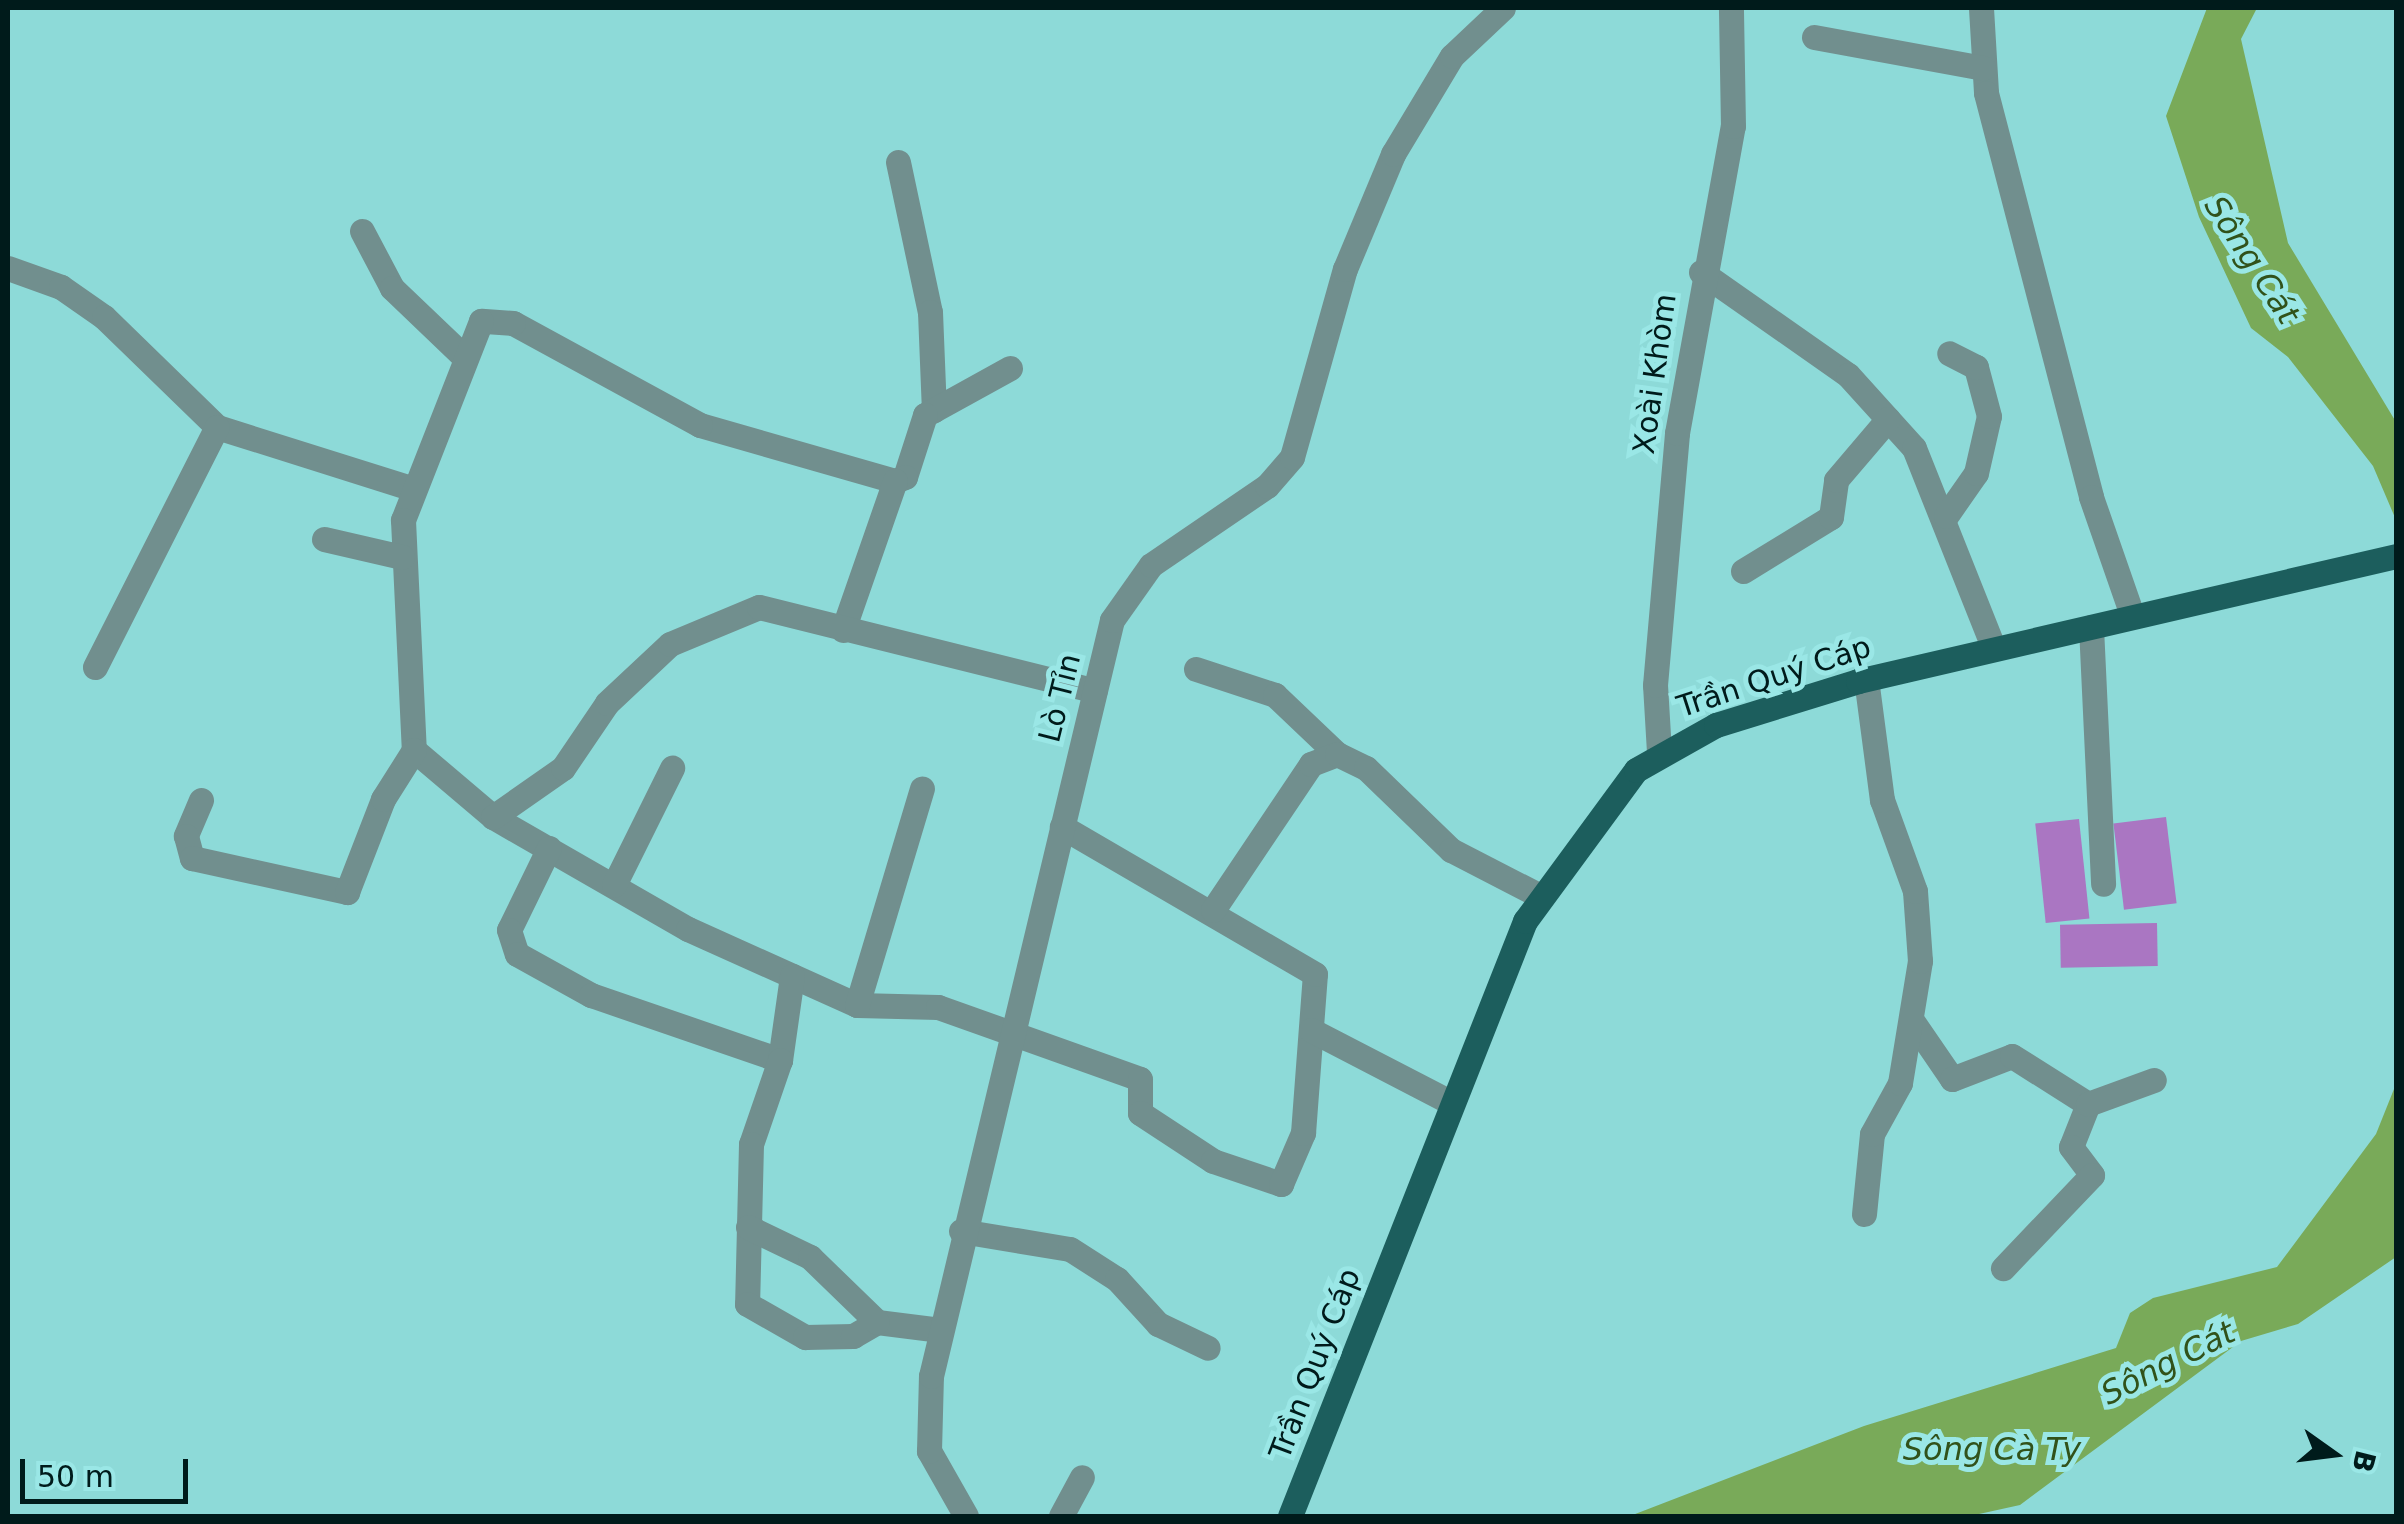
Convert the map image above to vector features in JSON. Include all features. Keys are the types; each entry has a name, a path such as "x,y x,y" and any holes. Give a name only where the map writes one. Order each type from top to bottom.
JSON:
{"main road":[{"name":"Trần Quý Cáp","path":"1290,1516 1538,896 1598,810 1659,752 1866,679 2396,556"}],"street":[{"name":"Lò Tỉn","path":"966,1516 928,1451 940,1330 962,1231 1019,1029 1112,620 1136,579 1267,486 1292,457 1345,270 1393,154 1452,56 1503,8"},
{"name":"Xoài Khòm","path":"1659,752 1655,685 1672,485 1701,272 1733,126 1731,8"},
{"path":"1981,8 1983,68 2092,497 2132,615"},
{"path":"1814,37 1983,68"},
{"path":"201,800 186,836 192,858 347,892 414,750 402,557 411,488 461,354 481,322 496,317 700,425 894,481 905,477 934,410 930,312 898,162"},
{"path":"362,231 392,288 461,354"},
{"path":"8,268 61,287 104,318 217,427 411,488"},
{"path":"1701,272 1765,308 1888,419 1914,448 1946,516 1992,647"},
{"path":"1946,516 1976,473 1990,416 1976,367 1950,353"},
{"path":"934,410 1010,368"},
{"path":"1744,570 1831,517 1836,480 1888,419"},
{"path":"94,668 217,427"},
{"path":"843,630 894,481"},
{"path":"324,539 402,557"},
{"path":"493,817 564,768 607,703 678,639 759,608 1094,691"},
{"path":"2091,627 2102,884"},
{"path":"1196,668 1275,695 1337,754 1366,768 1450,850 1538,896"},
{"path":"1864,1214 1872,1134 1896,1096 1913,1022 1920,920 1882,800 1866,679"},
{"path":"414,750 493,817 614,885 792,976 857,1005 938,1007 1019,1029 1140,1079 1140,1113 1213,1161 1277,1185 1290,1176 1304,1133 1311,1030 1310,967 1062,827"},
{"path":"1212,910 1311,764 1337,754"},
{"path":"614,885 672,768"},
{"path":"857,1005 922,789"},
{"path":"549,848 509,930 517,954 591,995 780,1060"},
{"path":"792,976 780,1060 753,1135 744,1290 756,1316 836,1339 876,1322 940,1330"},
{"path":"1913,1022 1952,1079 2012,1056 2088,1104"},
{"path":"1311,1030 1452,1103"},
{"path":"2004,1268 2092,1175 2071,1147 2088,1104 2154,1080"},
{"path":"748,1227 810,1257 876,1322"},
{"path":"962,1231 1070,1249 1118,1279 1158,1324 1208,1348"},
{"path":"1062,1516 1082,1477"}],"water":[{"name":"Sông Cát","path":"2207,8 2257,8 2241,39 2288,243 2396,422 2396,520 2373,466 2288,357 2251,328 2199,217 2166,116"},
{"name":"Sông Cà Ty","path":"2396,1084 2396,1257 2298,1324 2241,1341 2020,1505 1970,1516 1630,1516 1864,1426 2116,1348 2130,1313 2153,1298 2277,1267 2376,1134"}],"building":[{"path":"2166,817 2177,903 2124,910 2113,823"},
{"path":"2079,819 2089,918 2046,923 2035,824"},
{"path":"2157,923 2158,966 2061,968 2060,925"}]}
